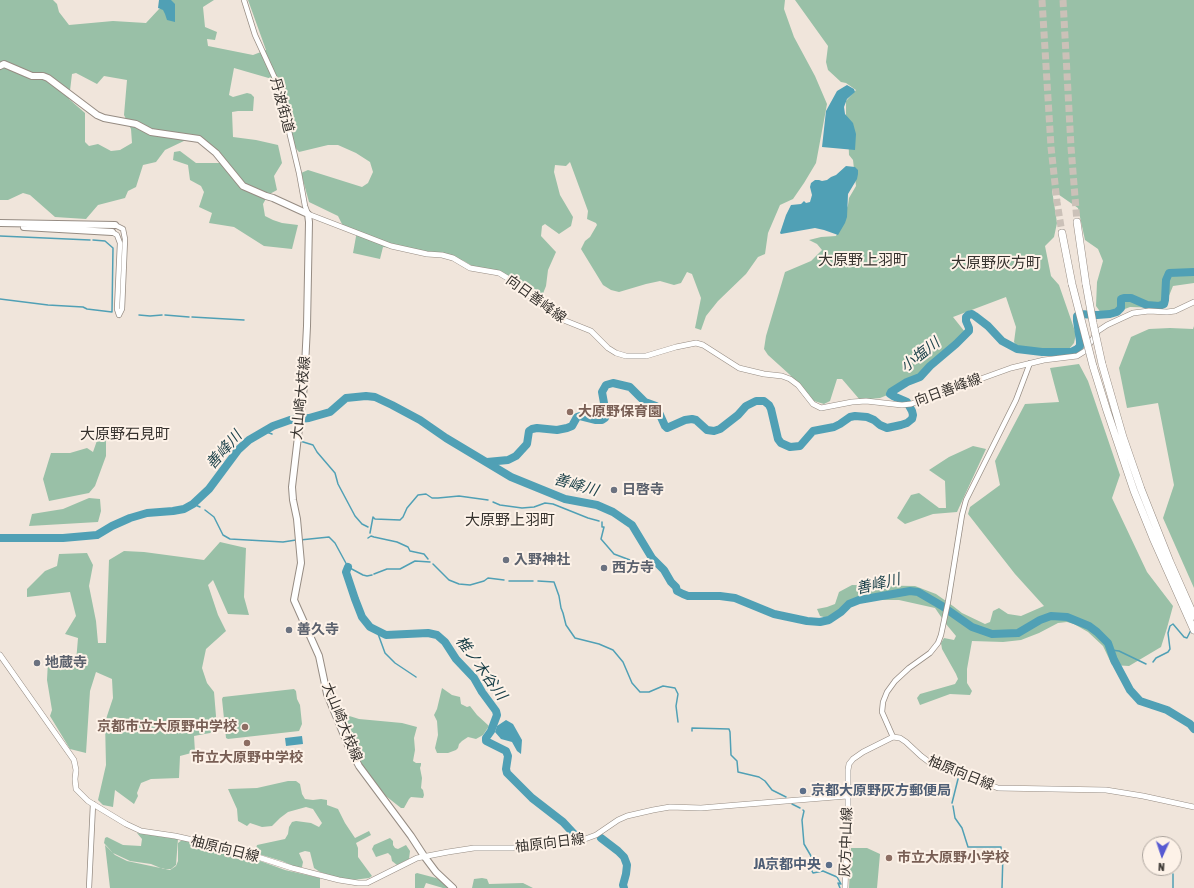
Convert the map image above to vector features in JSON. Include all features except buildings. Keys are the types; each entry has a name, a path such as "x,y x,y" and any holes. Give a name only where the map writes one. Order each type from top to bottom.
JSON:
{"highway":[{"path":"1077,222 1093,322 1102,364 1115,410 1135,470 1194,630"},
{"path":"1062,233 1072,284 1093,366 1115,438 1134,491 1178,587 1194,616"}],"main road":[{"path":"0,66 4,64 32,76 43,76 48,78 104,118 136,124 152,132 199,139 216,153 243,186 308,214"},
{"name":"向日善峰線","path":"308,214 391,246 426,254 442,255 453,258 470,268 499,273 561,319 591,331 608,348 616,353 626,356 646,356 696,343 703,345 739,368 764,374 782,376 790,379 813,404 821,408 829,408 852,402 866,401 908,404 1010,368 1044,360 1077,356 1085,351 1098,331 1107,325 1133,313 1148,311 1175,311 1194,302"},
{"name":"大山崎大枝線","path":"308,214 307,326 304,386 292,487 301,563 294,600 319,656 330,699 348,745 359,766 436,872 452,888"},
{"path":"0,223 115,225"},
{"path":"0,226 112,232"},
{"name":"柚原向日線","path":"0,655 74,760 76,770 76,789 93,804 131,827 141,831 175,836 233,848 292,868 339,880 367,883 424,856 474,848 512,848 585,839 596,835 622,818 636,813 670,807 701,808 847,796"},
{"path":"847,796 848,770 851,760 893,737"},
{"name":"柚原向日線","path":"893,737 900,738 906,742 920,756 929,762 998,788 1106,790 1143,796 1194,808"},
{"name":"灰方中山線","path":"845,888 848,807 847,796"}],"street":[{"name":"丹波街道","path":"244,0 255,35 278,85 308,214"},
{"path":"112,232 117,235 120,243 116,308 119,315 122,309 125,240 123,229 115,225"},
{"path":"893,737 882,712 883,702 887,692 895,681 934,649 941,635 948,602 962,515 966,500 1016,400 1030,363"},
{"path":"89,888 93,804"}],"green space":[{"path":"0,0 53,0 57,4 59,12 69,25 113,21 146,23 159,9 169,7 171,0 214,0 203,7 205,27 217,32 215,40 207,39 208,46 253,55 266,50 248,0 785,0 784,9 794,37 815,76 827,104 816,163 793,199 780,205 768,233 765,254 758,257 746,274 718,301 706,316 701,330 695,328 701,298 692,274 687,272 681,283 674,285 660,281 619,292 611,290 603,285 581,249 597,225 596,223 587,219 588,211 570,162 566,166 555,165 554,172 560,195 573,217 571,226 559,234 545,224 542,226 541,236 556,252 548,270 546,286 542,296 537,299 502,272 472,266 464,261 440,253 383,247 380,259 353,253 357,231 343,226 338,216 309,202 301,173 308,170 362,187 368,183 373,172 370,162 356,153 338,145 328,145 299,152 294,146 286,106 284,86 272,79 234,68 229,95 233,97 247,93 254,97 253,111 232,112 233,137 278,145 282,163 274,176 277,190 268,195 263,204 265,216 282,223 298,225 292,249 264,246 234,227 209,223 212,213 199,207 204,192 201,186 190,180 188,165 173,160 174,152 180,151 196,163 219,163 221,157 204,140 188,139 165,150 156,162 143,165 136,187 128,191 125,198 98,205 86,219 55,217 30,195 23,193 8,200 0,200","holes":["76,73 97,84 104,76 127,80 124,115 131,129 132,143 120,150 111,151 98,144 89,146 85,142 85,113 69,99 72,74"]},
{"path":"795,0 1194,0 1194,283 1173,286 1164,308 1130,307 1104,317 1096,306 1097,282 1103,261 1098,249 1085,240 1078,208 1052,190 1057,223 1054,237 1045,246 1051,276 1059,285 1076,334 1074,343 1069,349 1044,353 1020,351 1014,342 1016,327 1006,297 953,317 965,332 921,373 895,392 880,398 860,400 842,379 837,379 830,401 824,404 814,401 789,374 768,355 764,349 766,336 785,272 811,261 822,250 817,244 809,240 821,237 836,236 848,205 849,198 856,186 853,160 849,155 846,101 856,90 846,83 841,82 828,70 826,62 828,46"},
{"path":"1194,326 1194,588 1163,518 1174,485 1158,403 1127,408 1119,368 1131,337 1149,329 1193,329"},
{"path":"1079,364 1088,381 1120,475 1112,498 1147,572 1173,606 1161,647 1129,666 1112,665 1103,646 1088,632 1074,624 1067,622 1058,623 1021,640 1003,642 972,641 967,669 967,683 972,691 970,695 950,694 920,705 917,698 920,694 955,684 958,679 942,649 941,643 944,638 954,640 956,636 935,608 899,600 875,600 861,597 827,618 820,616 817,609 835,604 839,592 852,585 915,586 936,594 962,613 985,624 990,622 993,611 999,608 1008,614 1021,616 1044,606 1015,574 968,514 970,507 1000,485 995,461 1025,404 1059,402 1050,368"},
{"path":"100,432 106,437 106,456 95,486 89,493 49,501 43,479 51,453 70,453 87,448 93,452"},
{"path":"973,446 986,449 957,512 933,514 905,524 897,518 911,495 919,493 939,508 946,508 945,481 929,470 949,457"},
{"path":"89,498 100,499 101,511 98,522 29,526 32,514 63,509"},
{"path":"220,542 246,548 244,597 249,615 228,614 213,580 208,585 218,615 226,631 206,649 202,668 207,683 214,692 217,728 210,733 194,736 195,752 180,756 179,778 151,779 141,783 137,793 138,796 134,804 115,790 113,807 103,805 98,800 106,765 105,722 113,698 112,679 96,672 90,691 86,753 70,749 50,716 52,710 47,680 48,661 76,662 78,638 65,634 76,616 70,592 27,597 27,589 45,571 57,566 59,554 87,553 93,565 89,586 96,621 98,643 106,643 109,560 124,551 144,552 204,560"},
{"path":"442,688 452,695 460,697 461,704 467,707 470,706 489,726 483,735 476,739 468,737 459,744 456,750 448,753 437,753 435,748 438,735 437,721 434,715"},
{"path":"294,689 300,705 302,724 299,731 226,738 223,697"},
{"path":"343,714 359,719 402,723 417,727 414,738 415,750 413,761 416,763 421,763 421,788 424,795 423,798 411,797 404,808 401,808 382,793 353,756 339,716 343,716"},
{"path":"288,781 296,781 300,784 302,794 305,799 327,800 327,805 338,809 355,838 369,831 371,835 356,843 358,848 358,857 372,876 369,878 353,880 342,879 320,872 314,868 310,852 305,851 299,853 303,862 302,867 295,867 282,861 255,853 257,845 285,839 292,822 296,821 311,823 319,827 322,823 313,809 306,807 288,812 272,826 262,827 250,823 247,826 238,821 237,809 228,789 257,788"},
{"path":"137,833 178,839 176,865 171,869 163,869 151,864 130,861 113,853 104,843 105,838 107,837 123,845 141,846 142,839"},
{"path":"390,838 393,841 395,848 398,849 406,845 410,851 409,859 397,865 392,861 391,856 388,853 376,857 372,849 374,845"},
{"path":"182,840 230,850 285,870 320,878 320,888 110,888 105,845 115,855 127,861 170,870 176,866 178,861 178,843"},
{"path":"851,848 867,848 880,854 877,888 849,888"},
{"path":"417,873 436,878 452,888 443,888 426,883 424,888 415,888 415,874"},
{"path":"474,879 487,879 489,884 523,883 533,888 472,888"}],"water":[{"path":"159,0 171,0 175,4 175,22 167,20 163,10 158,8"},
{"path":"847,85 854,89 855,92 847,99 844,107 845,114 853,123 856,134 855,150 822,147 826,111 837,91"},
{"path":"846,166 855,167 858,170 858,174 857,179 848,194 847,217 838,235 815,228 781,234 780,233 786,215 791,205 801,204 804,201 806,203 810,202 812,195 810,187 811,183 815,180 827,180 836,175"},
{"path":"506,720 513,724 522,740 521,754 517,751 512,742 501,739 495,732 497,726"},
{"path":"302,736 303,744 286,746 285,738"}],"waterway":[{"path":"0,236 90,240"},
{"path":"0,299 48,305 83,307 87,309 112,312 113,248 105,241 93,240"},
{"name":"小塩川","path":"487,462 508,460 516,456 527,444 529,431 532,429 557,430 567,428 572,426 577,417 580,416 602,420 605,418 606,414 602,392 606,385 613,383 630,387 645,402 656,406 667,428 685,420 692,419 696,420 707,430 714,431 720,429 738,415 746,406 756,401 764,401 771,409 778,439 781,443 790,447 800,446 813,431 834,427 850,417 855,416 867,417 887,428 901,425 912,419 912,411 907,402 893,396 890,394 891,392 907,382 920,377 930,366 956,344 969,331 966,321 966,317 968,315 972,314 975,316 988,326 1002,341 1017,349 1042,352 1071,352 1080,346 1077,321 1077,316 1079,314 1097,315 1117,312 1121,308 1121,299 1124,298 1131,298 1147,305 1159,306 1164,304 1166,280 1169,273 1194,272"},
{"path":"139,315 162,315"},
{"path":"165,315 189,317"},
{"path":"192,317 244,320"},
{"name":"善峰川","path":"0,538 63,538 97,535 130,518 147,513 184,509 193,504 209,489 238,450 249,440 273,426 290,420 309,418 330,412 346,398 366,396 375,397 420,420 446,438 511,477 565,499 597,505 613,512 632,525 652,558 664,570 671,582 676,587 677,591 683,594 688,596 720,596 735,598 774,614 807,621 820,622 829,620 841,612 849,604 859,600 910,591 918,592 942,606 972,627 992,634 1018,633 1040,620 1051,616 1067,617 1089,626 1108,643 1114,660 1130,690 1140,701 1167,710 1190,724 1194,729"},
{"name":"善峰川","path":"264,431 272,434"},
{"path":"300,441 313,445 335,473 338,484 355,516 362,524 368,527"},
{"path":"370,533 373,517 375,519 400,520 407,508 418,495 426,494 432,498 459,496 488,500"},
{"path":"493,502 500,505 522,508 534,507 545,503 553,504 599,521"},
{"name":"善峰川","path":"193,504 200,507"},
{"path":"205,510 214,517 223,535 230,539 283,542 296,540"},
{"path":"602,522 602,527 604,527 601,539 614,554 638,563 651,571"},
{"path":"368,538 371,536 397,542 408,547 410,551 424,554 428,559"},
{"path":"300,540 329,537 335,543 348,567 363,575 372,575"},
{"path":"374,574 387,569 400,569 415,561 430,562"},
{"path":"433,564 449,580 459,584 470,585 484,581 488,578 504,580"},
{"name":"椎ノ木谷川","path":"348,567 346,572 355,599 362,617 370,627 386,635 428,633 437,635 445,642 456,659 474,678 496,711 497,715 486,741 506,751 508,756 506,769 507,773 532,798 563,822 576,836"},
{"path":"509,581 533,581"},
{"path":"538,581 554,582 566,625 575,638 599,644 613,650 623,662 632,683 640,692 649,692 663,686 675,688 678,694 676,706 678,722"},
{"path":"1153,662 1156,658 1168,652 1170,649 1168,633 1170,626 1173,624 1184,637 1187,638 1191,630"},
{"path":"377,631 385,653 395,663 416,677"},
{"path":"1111,650 1119,651 1146,664"},
{"path":"692,731 692,728 729,729 731,755 737,761 738,772 759,777 765,781 772,790 786,797"},
{"path":"952,803 958,779"},
{"path":"792,804 800,808"},
{"path":"953,806 955,818 962,828 968,847 1001,847 1001,849"},
{"path":"803,810 802,820 804,844 811,856 812,871 813,873 823,871 837,877 841,884 838,883 840,888"},
{"name":"椎ノ木谷川","path":"601,838 624,857 627,865 623,885 624,888"},
{"path":"1002,888 1003,853"},
{"path":"1173,876 1173,888"}],"tunnel":[{"path":"1042,0 1051,147 1062,233"},
{"path":"1063,0 1071,147 1077,222"}],"place":[{"name":"大原野保育園","path":"570,412"},
{"name":"日啓寺","path":"614,490"},
{"name":"入野神社","path":"506,560"},
{"name":"西方寺","path":"604,568"},
{"name":"善久寺","path":"289,630"},
{"name":"地蔵寺","path":"37,663"},
{"name":"京都市立大原野中学校","path":"245,727"},
{"name":"市立大原野中学校","path":"247,743"},
{"name":"京都大原野灰方郵便局","path":"803,791"},
{"name":"市立大原野小学校","path":"889,858"},
{"name":"JA京都中央","path":"829,865"}],"district":[{"name":"大原野上羽町","path":"863,260"},
{"name":"大原野灰方町","path":"996,263"},
{"name":"大原野石見町","path":"125,434"},
{"name":"大原野上羽町","path":"510,520"}]}
